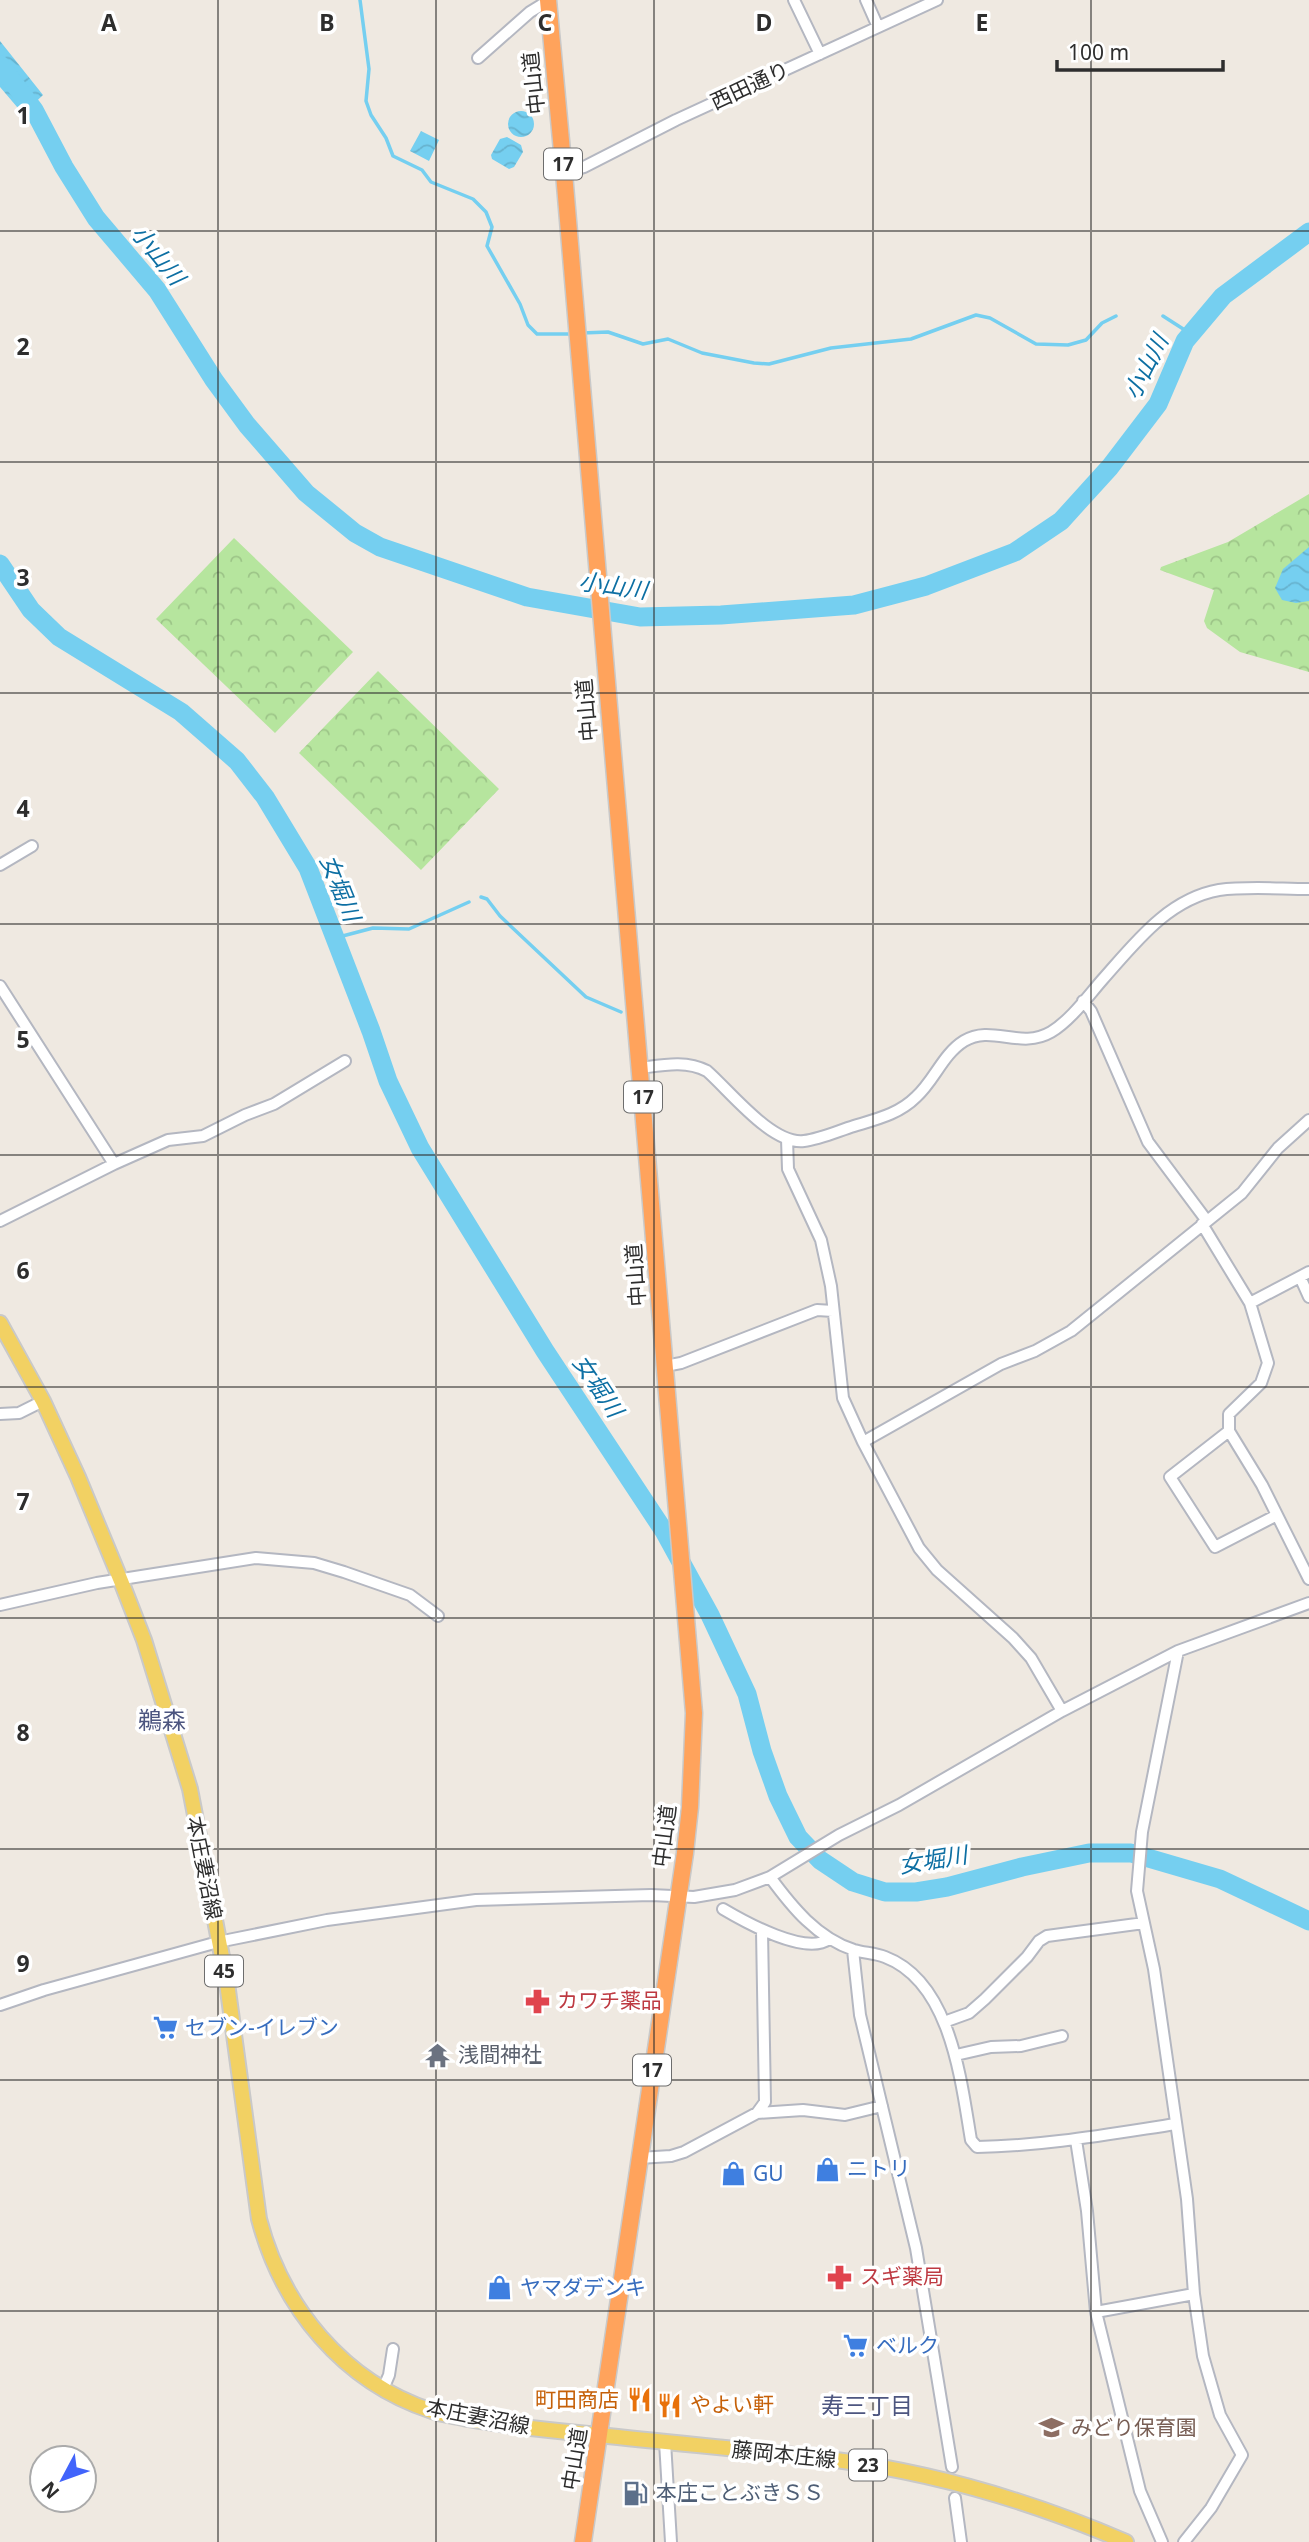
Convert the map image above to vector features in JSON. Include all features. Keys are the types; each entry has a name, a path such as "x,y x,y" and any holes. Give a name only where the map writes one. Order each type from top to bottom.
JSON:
{"highway":[{"name":"中山道","path":"548,0 694,1703 690,1807 583,2542"}],"main road":[{"name":"本庄妻沼線","path":"0,1323 43,1401 121,1581 144,1640 190,1789 227,1983 253,2185 265,2242 280,2279 304,2318 335,2352 383,2389 432,2412 501,2425 599,2435"},
{"name":"藤岡本庄線","path":"599,2435 837,2460 942,2479 1075,2521 1126,2542"}],"street":[{"path":"478,58 530,12 548,0"},
{"path":"794,0 820,54"},
{"path":"866,0 878,27"},
{"name":"西田通り","path":"564,173 584,167 676,120 937,0"},
{"path":"0,865 32,846"},
{"path":"640,1068 683,1063 696,1065 707,1071 774,1132 787,1139 804,1141 893,1113 923,1091 954,1049 973,1036 983,1034 1021,1040 1038,1038 1056,1029 1139,939 1181,904 1220,890 1309,889"},
{"path":"0,986 114,1164"},
{"path":"1083,1001 1091,1011 1148,1142 1204,1222 1250,1303 1268,1363 1261,1383 1228,1414 1228,1431 1262,1485 1309,1579"},
{"path":"0,1221 168,1140 203,1136 274,1104 345,1061"},
{"path":"863,1441 1001,1364 1035,1351 1071,1331 1242,1193 1278,1148 1309,1120"},
{"path":"787,1139 788,1169 821,1240 831,1286 843,1398 863,1441 919,1548 937,1570 1031,1658 1062,1711"},
{"path":"1250,1303 1305,1275 1309,1297"},
{"path":"665,1366 681,1363 817,1310 833,1311"},
{"path":"0,1414 19,1413 43,1401"},
{"path":"1228,1431 1170,1477 1215,1547 1277,1515"},
{"path":"0,1605 97,1583 256,1558 314,1563 410,1595 438,1616"},
{"path":"0,2005 44,1990 218,1942 327,1920 476,1900 694,1897 722,1893 770,1877 839,1835 899,1805 1062,1711 1178,1651 1309,1603"},
{"path":"1178,1651 1142,1832 1138,1891 1154,1969 1187,2199 1194,2294 1203,2356 1220,2415 1242,2455 1211,2508 1184,2542"},
{"path":"770,1877 807,1922 829,1939 853,1950 886,1958 902,1968 929,1995 944,2022 956,2055 971,2140 977,2147 1076,2140 1176,2124"},
{"path":"723,1909 762,1931 817,1944 829,1939"},
{"path":"944,2022 969,2013 985,2000 1039,1941 1047,1936 1144,1923"},
{"path":"757,2113 765,2102 762,1931"},
{"path":"853,1950 860,2015 916,2248 952,2467"},
{"path":"956,2055 991,2047 1021,2046 1062,2035"},
{"path":"639,2158 671,2156 684,2152 757,2113 803,2110 845,2115 882,2106"},
{"path":"1076,2140 1087,2211 1096,2312 1140,2491 1164,2542"},
{"path":"1096,2312 1194,2294"},
{"path":"383,2389 389,2375 393,2349"},
{"path":"665,2442 671,2542"},
{"path":"955,2498 961,2542"}],"green space":[{"path":"1309,494 1309,672 1240,652 1207,628 1204,621 1214,590 1160,570 1161,567 1228,542"},
{"path":"234,538 353,652 275,733 156,619"},
{"path":"378,671 499,789 421,870 299,753"}],"water":[{"path":"0,41 43,95 23,114 0,87"},
{"path":"521,111 530,115 534,124 530,133 521,137 512,133 508,124 512,115"},
{"path":"421,131 439,140 429,161 410,151"},
{"path":"507,137 521,145 523,152 514,167 509,169 492,159 491,155 500,139"},
{"path":"1309,547 1309,601 1296,603 1282,600 1275,588 1283,569"}],"waterway":[{"path":"360,0 369,69 366,101 393,156 422,170 431,182 473,199 486,212 492,227 487,246 520,304 528,325 537,334 571,334"},
{"name":"小山川","path":"0,65 34,110 64,167 96,218 157,290 214,380 247,425 306,493 355,533 380,547 527,597 640,617 721,615 854,605 926,586 1015,552 1061,521 1110,467 1158,404 1185,341 1223,296 1309,232"},
{"path":"582,333 608,332 643,344 668,339 702,353 769,364 831,348 911,339 976,315 990,318 1036,344 1068,345 1086,340 1102,323 1116,316"},
{"path":"1163,316 1191,334"},
{"name":"女堀川","path":"0,564 31,610 59,637 181,712 237,761 265,797 308,868 388,1081 420,1148 545,1351 664,1531 710,1615 747,1694 762,1751 778,1796 798,1837 820,1860 853,1882 885,1892 916,1892 1089,1853 1131,1853 1220,1879 1309,1921"},
{"path":"481,897 487,899 500,916 586,997 621,1012"},
{"path":"335,938 373,928 409,929 469,902"}],"place":[{"name":"カワチ薬品","path":"537,2001"},
{"name":"セブン-イレブン","path":"165,2028"},
{"name":"浅間神社","path":"438,2055"},
{"name":"ニトリ","path":"827,2169"},
{"name":"GU","path":"733,2174"},
{"name":"スギ薬局","path":"840,2277"},
{"name":"ヤマダデンキ","path":"500,2288"},
{"name":"ベルク","path":"856,2346"},
{"name":"町田商店","path":"639,2400"},
{"name":"やよい軒","path":"670,2405"},
{"name":"みどり保育園","path":"1051,2428"},
{"name":"本庄ことぶきＳＳ","path":"636,2493"}],"district":[{"name":"鵜森","path":"162,1721"},
{"name":"寿三丁目","path":"867,2406"}]}
